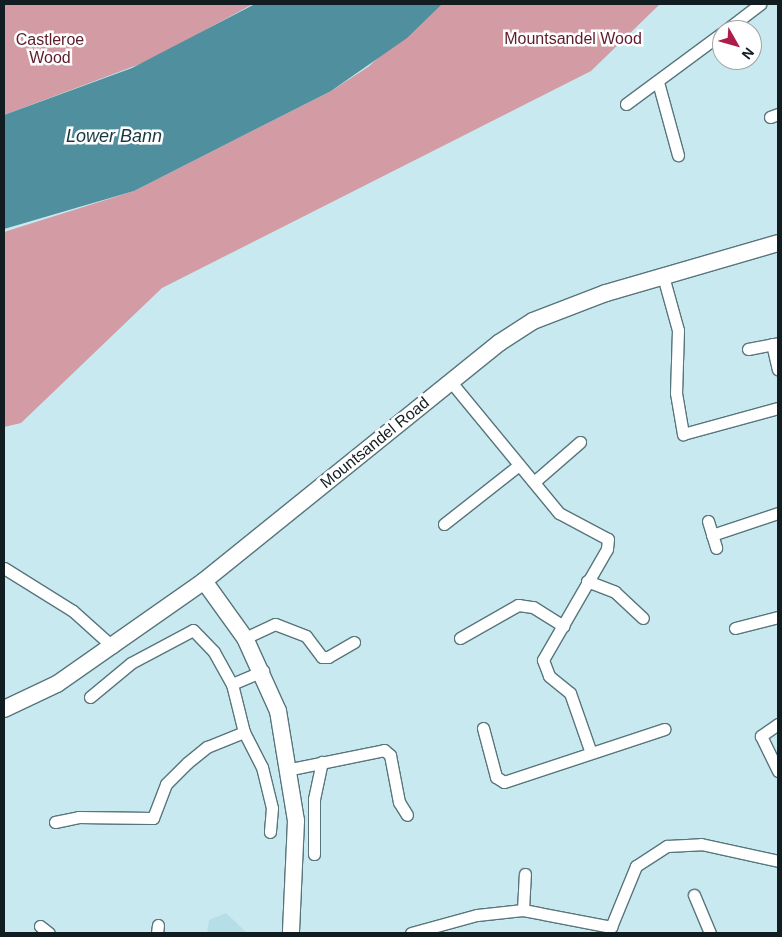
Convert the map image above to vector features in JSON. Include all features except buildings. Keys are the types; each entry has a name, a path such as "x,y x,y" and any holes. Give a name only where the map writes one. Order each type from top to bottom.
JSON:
{"street":[{"path":"739,20 760,4"},
{"path":"626,104 712,41"},
{"path":"658,82 678,155"},
{"name":"Mountsandel Road","path":"4,709 58,684 204,581 451,382 533,321 663,276 778,243"},
{"path":"663,276 678,330 676,393 683,434 778,408"},
{"path":"748,349 775,343 778,369"},
{"path":"451,382 519,465 569,520 608,539 607,549 586,581 564,626 542,660 543,668 570,693 590,750"},
{"path":"534,482 580,442"},
{"path":"444,524 519,465"},
{"path":"712,534 778,514"},
{"path":"708,521 716,548"},
{"path":"4,568 73,611 113,647"},
{"path":"204,581 245,638 263,671 278,711 291,769 296,821 291,933"},
{"path":"586,581 615,592 643,618"},
{"path":"460,638 518,605 533,607 564,626"},
{"path":"735,628 778,617"},
{"path":"245,638 275,624 306,636 322,656 328,657 354,642"},
{"path":"90,697 132,663 193,630 214,652 232,684 244,732 262,768 272,808 270,832"},
{"path":"232,684 263,671"},
{"path":"778,724 761,736 778,771"},
{"path":"482,728 496,776 504,782 590,750 664,729"},
{"path":"55,822 78,817 153,818 158,812 162,789 187,763 207,747 244,732"},
{"path":"291,769 384,750 390,756 399,802 407,815"},
{"path":"314,854 314,791 323,772 322,762"},
{"path":"411,933 425,931 478,915 523,910 610,930 636,866 666,846 701,844 778,861"},
{"path":"523,910 525,874"},
{"path":"694,895 710,933"}],"shaded area":[{"path":"226,913 247,933 207,933 209,920"}],"green space":[{"name":"Castleroe Wood","path":"4,4 253,4 148,61 4,115"},
{"name":"Mountsandel Wood","path":"438,4 660,4 591,71 162,288 21,423 4,427 4,232 134,191 331,91 368,67"}],"water":[{"name":"Lower Bann","path":"255,4 442,4 407,38 331,91 134,191 4,229 4,115 132,68"}]}
